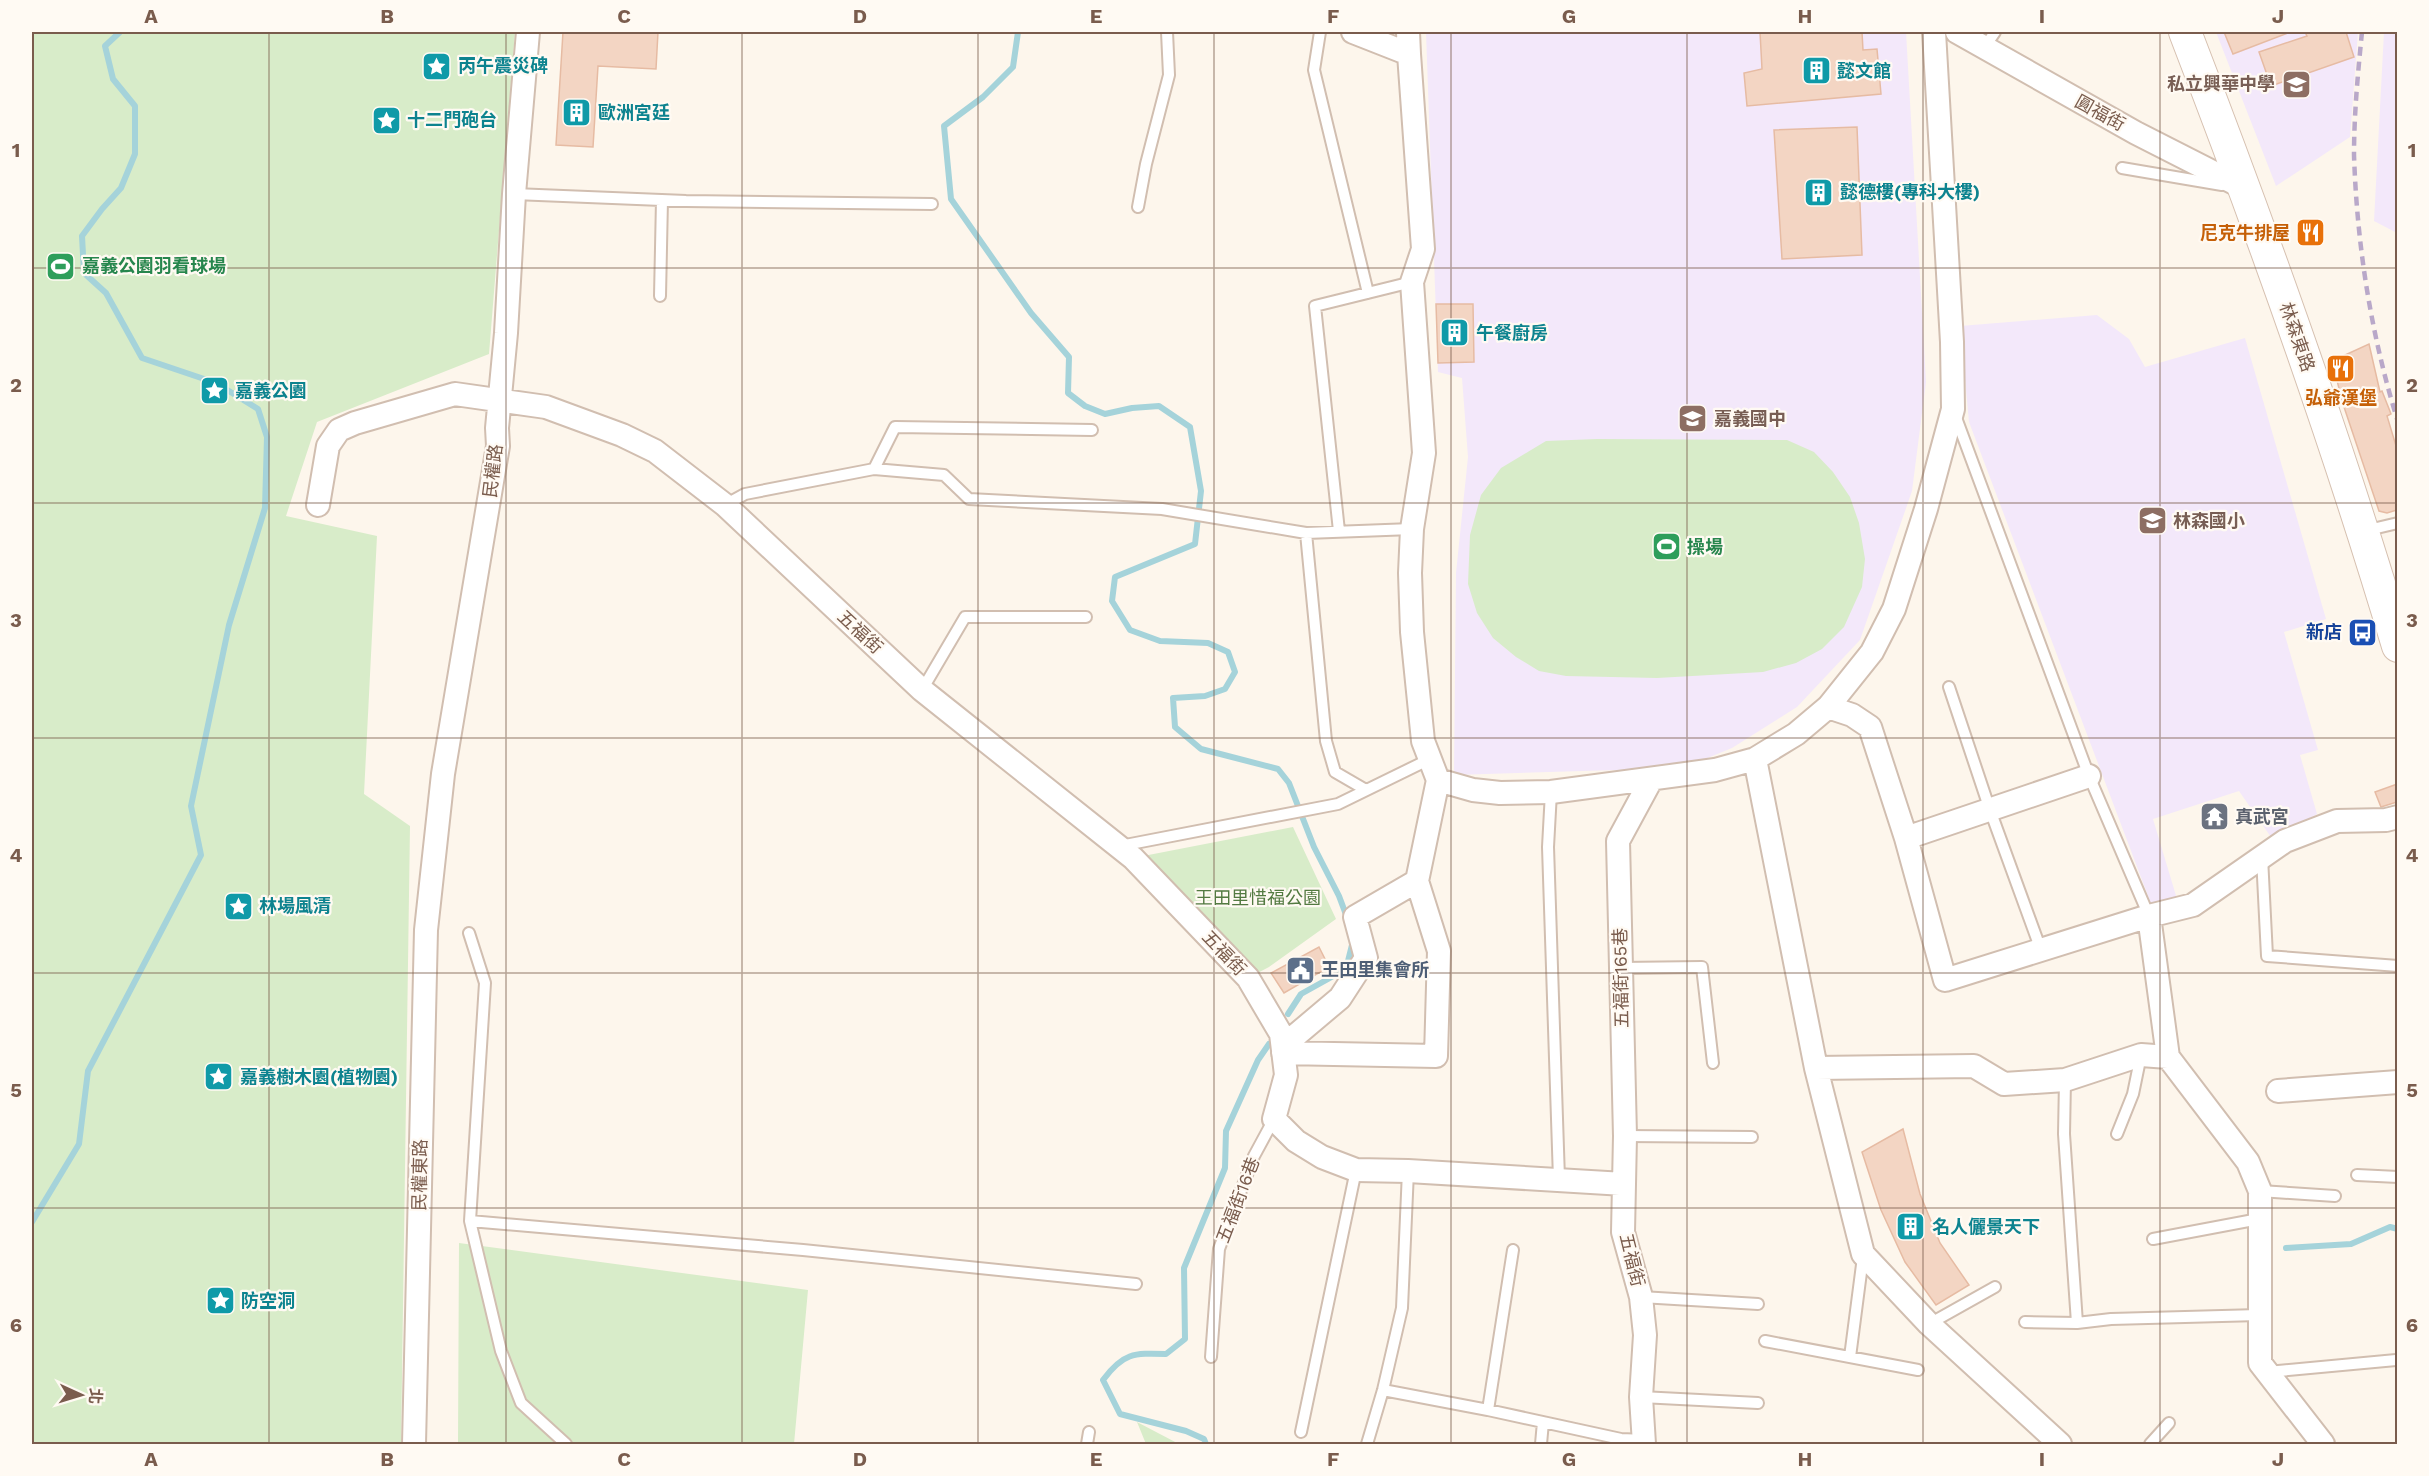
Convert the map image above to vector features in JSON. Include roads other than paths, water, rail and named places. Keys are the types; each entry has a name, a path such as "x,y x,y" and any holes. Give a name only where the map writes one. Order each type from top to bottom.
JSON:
{"main road":[{"name":"林森東路","path":"2185,32 2246,189 2363,531 2397,646"}],"street":[{"name":"民權路","path":"428,906 443,774 498,446 499,398 506,333 514,194 528,32"},
{"path":"1353,32 1409,54"},
{"path":"1283,1049 1436,1056 1439,951 1417,881 1438,780 1423,741 1412,632 1410,573 1412,529 1424,453 1412,282 1424,249 1408,32"},
{"path":"1438,780 1473,790 1500,793 1551,792 1716,770 1755,759 1796,734 1828,707 1872,652 1894,609 1926,509 1953,409 1952,342 1934,32"},
{"name":"圓福街","path":"1957,32 1989,40 2136,134 2246,189"},
{"name":"五福街","path":"318,505 328,446 339,430 355,423 455,393 546,407 622,435 656,451 725,505 922,690 1133,858 1248,978 1281,1034 1286,1075 1274,1119"},
{"path":"1828,707 1852,714 1870,727 1906,838 1945,980 2149,916 2193,905 2285,841 2337,821 2386,820 2397,817"},
{"path":"1755,759 1816,1068 1863,1254 1929,1324 2060,1444"},
{"path":"1906,838 2089,776"},
{"name":"五福街165巷","path":"1623,1184 1618,841 1651,780"},
{"path":"1283,1049 1340,998 1366,958 1355,917 1417,881"},
{"name":"民權東路","path":"414,1444 422,1039 428,906"},
{"path":"2149,916 2168,1057 2248,1162 2260,1191 2260,1363 2323,1444"},
{"path":"1816,1068 1974,1066 2004,1084 2065,1080 2141,1055 2168,1057"},
{"path":"2278,1091 2397,1082"},
{"path":"1274,1119 1296,1141 1322,1157 1356,1170 1623,1184"},
{"name":"五福街","path":"1623,1184 1623,1232 1641,1297 1645,1335 1641,1397 1645,1442"}],"lane":[{"path":"1138,207 1146,164 1169,75 1167,32"},
{"path":"1320,32 1314,70 1368,293"},
{"path":"2122,168 2246,189"},
{"path":"514,194 662,200 932,204"},
{"path":"660,296 662,200"},
{"path":"1339,531 1315,306 1412,282"},
{"path":"1953,409 2089,776 2149,916"},
{"path":"874,469 895,427 1092,430"},
{"path":"725,505 745,494 874,469 944,475 969,499 1162,509 1306,533 1412,529"},
{"path":"2363,531 2397,523"},
{"path":"1306,533 1326,741 1335,772 1366,790"},
{"path":"922,690 965,617 1086,617"},
{"path":"1950,687 1990,810 2041,950"},
{"path":"1119,847 1338,804 1430,759"},
{"path":"1551,792 1548,847 1559,1179"},
{"path":"2262,856 2267,956 2397,966"},
{"path":"470,933 485,983 470,1221 501,1351 521,1403 566,1444"},
{"path":"1621,968 1702,967 1713,1063"},
{"path":"2117,1134 2133,1094 2141,1055"},
{"path":"2065,1080 2064,1134 2077,1323"},
{"name":"五福街16巷","path":"1211,1357 1219,1249 1254,1156 1274,1119"},
{"path":"1624,1136 1752,1137"},
{"path":"1301,1432 1356,1170"},
{"path":"1367,1444 1383,1390 1402,1308 1408,1171"},
{"path":"2357,1175 2397,1177"},
{"path":"2260,1191 2335,1196"},
{"path":"2153,1239 2259,1219"},
{"path":"470,1221 803,1250 1136,1284"},
{"path":"1488,1410 1513,1250"},
{"path":"1850,1357 1863,1254"},
{"path":"1929,1324 1995,1287"},
{"path":"1641,1297 1758,1304"},
{"path":"2025,1322 2077,1323 2111,1319 2259,1316"},
{"path":"1765,1341 1918,1370"},
{"path":"2267,1372 2396,1360"},
{"path":"1383,1390 1645,1442"},
{"path":"1641,1397 1758,1403"},
{"path":"1541,1444 1543,1422"},
{"path":"2150,1444 2169,1423"},
{"path":"1087,1444 1089,1432"}],"waterway":[{"path":"32,1222 79,1144 88,1071 201,855 191,806 229,625 265,508 267,437 258,409 216,383 142,358 106,293 84,273 82,236 121,188 135,154 135,106 113,79 105,46 120,32"},
{"path":"1018,32 1013,67 983,97 944,126 951,199 1031,313 1069,357 1068,393 1085,406 1105,414 1132,408 1159,406 1190,427 1201,491 1195,544 1115,577 1112,601 1130,630 1160,641 1208,643 1228,652 1235,672 1225,689 1205,696 1173,698 1175,727 1201,749 1278,769 1289,783 1314,847 1339,896 1348,920"},
{"path":"1288,1014 1301,994 1346,969 1353,941"},
{"path":"1206,1444 1204,1439 1186,1431 1120,1414 1103,1380 1117,1364 1130,1356 1166,1354 1185,1339 1184,1268 1225,1168 1226,1131 1258,1060 1269,1044"},
{"path":"2286,1248 2351,1244 2390,1227 2398,1229"}],"railway":[{"path":"2362,32 2354,140 2358,223 2373,323 2398,422"}],"place":[{"name":"丙午震災碑","path":"437,66"},
{"name":"懿文館","path":"1816,71"},
{"name":"私立興華中學","path":"2296,84"},
{"name":"歐洲宮廷","path":"577,113"},
{"name":"十二門砲台","path":"386,120"},
{"name":"懿德樓(專科大樓)","path":"1819,192"},
{"name":"尼克牛排屋","path":"2311,233"},
{"name":"嘉義公園羽看球場","path":"61,266"},
{"name":"午餐廚房","path":"1455,333"},
{"name":"弘爺漢堡","path":"2341,369"},
{"name":"嘉義公園","path":"214,391"},
{"name":"嘉義國中","path":"1693,419"},
{"name":"林森國小","path":"2152,521"},
{"name":"操場","path":"1666,547"},
{"name":"新店","path":"2363,632"},
{"name":"真武宮","path":"2214,817"},
{"name":"林場風清","path":"238,906"},
{"name":"王田里集會所","path":"1300,970"},
{"name":"嘉義樹木園(植物園)","path":"219,1077"},
{"name":"名人儷景天下","path":"1911,1227"},
{"name":"防空洞","path":"220,1301"}],"park label":[{"name":"王田里惜福公園","path":"1258,898"}]}
